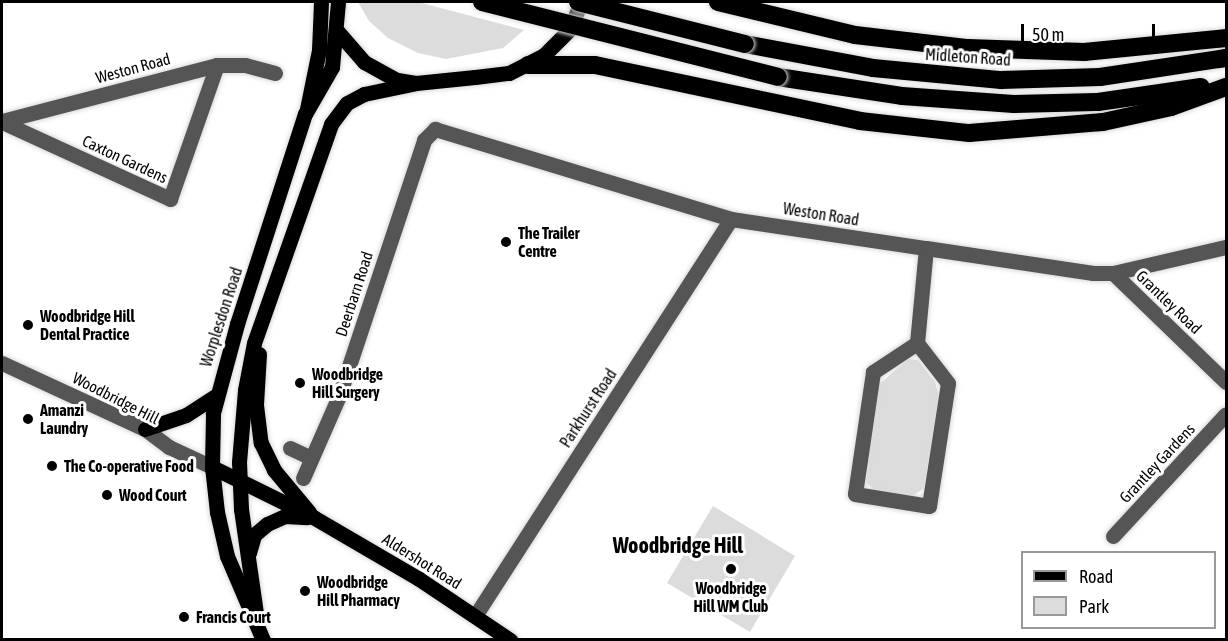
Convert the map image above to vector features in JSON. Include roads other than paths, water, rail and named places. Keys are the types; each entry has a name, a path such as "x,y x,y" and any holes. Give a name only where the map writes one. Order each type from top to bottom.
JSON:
{"highway":[{"path":"482,2 668,52 778,76 902,96 1014,105 1098,102 1227,82"},
{"name":"Midleton Road","path":"579,2 745,44 873,68 1001,80 1100,77 1227,58"},
{"path":"718,2 855,35 968,48 1084,52 1227,38"},
{"path":"528,65 595,65 860,121 969,133 1102,122 1171,107 1227,87"}],"main road":[{"path":"305,114 319,50 321,2"},
{"name":"Worplesdon Road","path":"263,639 227,555 212,468 215,396 305,114 328,78 338,32 338,2"},
{"name":"Worplesdon Road","path":"256,619 239,481 245,390 258,330 331,124 347,103 364,94 416,83 509,73 528,65 566,36 579,2"},
{"path":"338,32 355,54 375,70 416,83"},
{"path":"258,330 256,405 261,443 274,470 313,517"},
{"path":"145,429 186,415 215,396"},
{"path":"212,468 313,517"},
{"path":"248,558 254,535 267,524 285,516 313,517"},
{"name":"Aldershot Road","path":"313,517 510,639"}],"street":[{"name":"Weston Road","path":"2,122 217,65 245,65 275,73"},
{"name":"Caxton Gardens","path":"2,122 170,199 217,65"},
{"name":"Weston Road","path":"424,140 435,129 731,219 1113,273 1227,247"},
{"name":"Deerbarn Road","path":"303,478 339,396 424,140"},
{"name":"Parkhurst Road","path":"475,616 731,219"},
{"path":"917,343 873,372 855,494 930,506 948,383 917,343 926,248"},
{"name":"Grantley Road","path":"1113,273 1227,382"},
{"name":"Woodbridge Hill","path":"2,363 145,429 169,447 212,468"},
{"name":"Grantley Gardens","path":"1113,536 1227,414"},
{"path":"291,448 312,458"}],"place":[{"name":"The Trailer Centre","path":"506,242"},
{"name":"Woodbridge Hill Dental Practice","path":"28,325"},
{"name":"Woodbridge Hill Surgery","path":"300,383"},
{"name":"Amanzi Laundry","path":"28,419"},
{"name":"The Co-operative Food","path":"52,466"},
{"name":"Wood Court","path":"107,495"},
{"name":"Woodbridge Hill WM Club","path":"731,569"},
{"name":"Woodbridge Hill Pharmacy","path":"305,591"},
{"name":"Francis Court","path":"184,617"}],"district":[{"name":"Woodbridge Hill","path":"678,546"}]}
